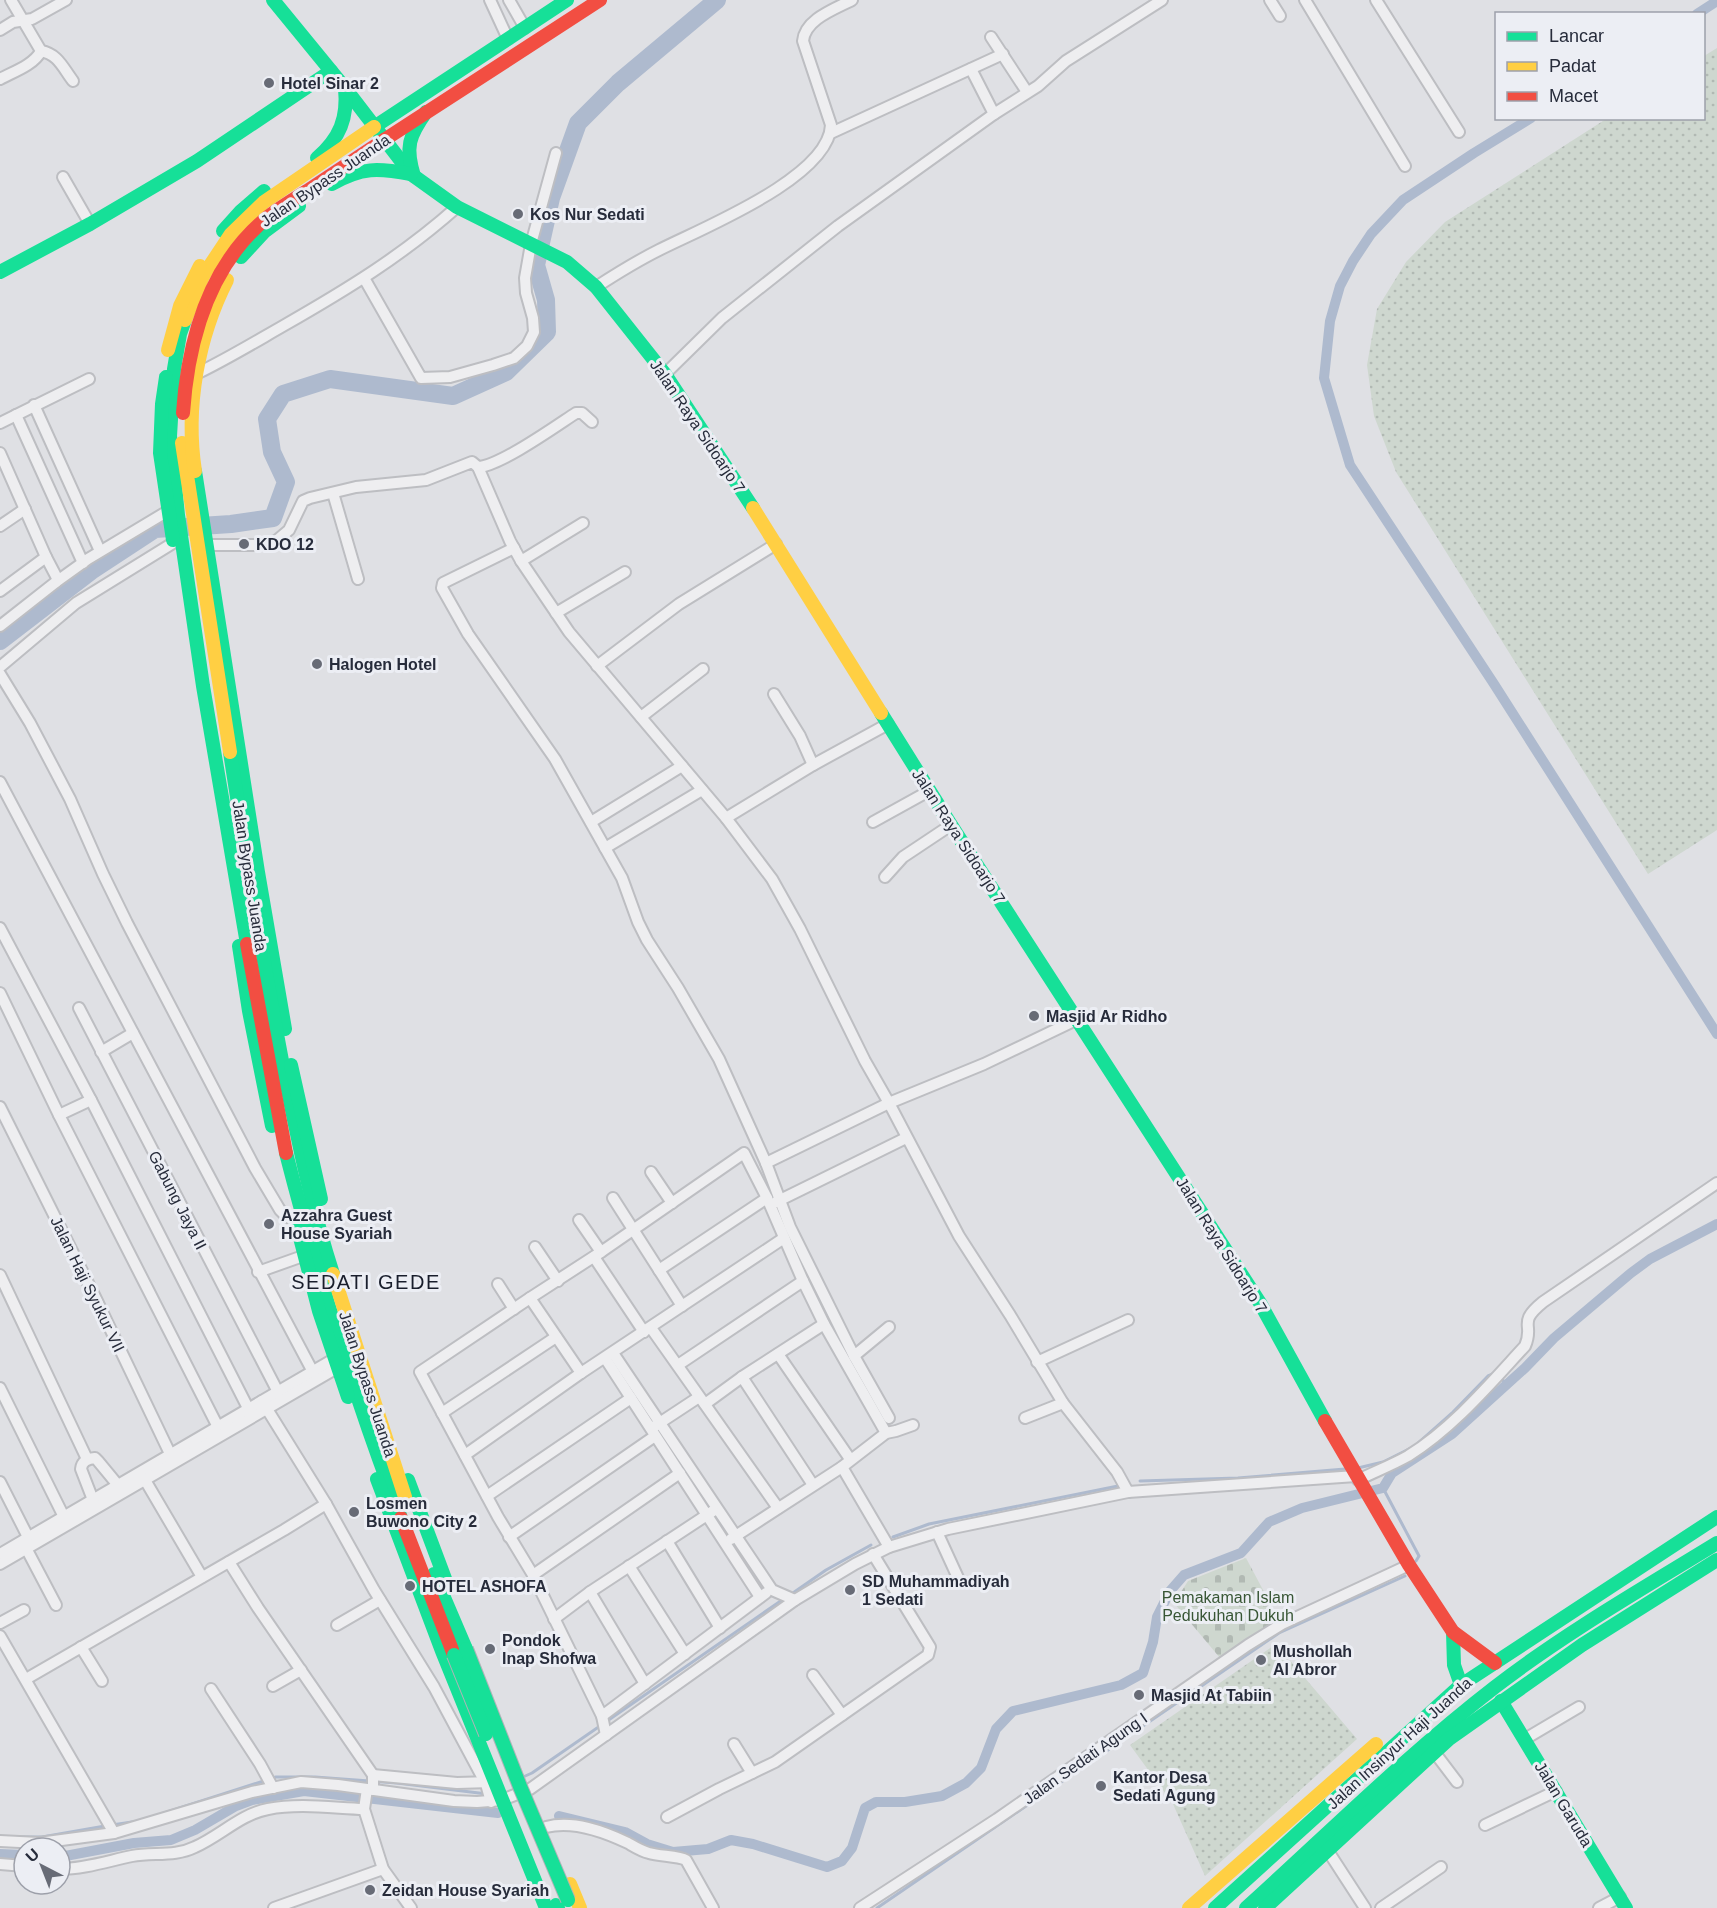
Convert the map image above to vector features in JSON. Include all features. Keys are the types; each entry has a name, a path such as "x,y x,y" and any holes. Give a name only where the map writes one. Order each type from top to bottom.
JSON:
{"main road":[{"name":"Jalan Raya Sidoarjo 7","path":"273,0 332,71 412,175 457,207 552,252 567,262 596,287 665,374 776,544 929,791 1260,1303 1346,1460 1409,1565 1453,1632 1495,1663"},
{"name":"Jalan Bypass Juanda","path":"453,1651 455,1615 411,1502 368,1376 356,1350 325,1250 255,948 226,845 172,514 170,436 174,369 181,319 197,271 216,241 241,211 567,0"},
{"name":"Jalan Bypass Juanda","path":"560,1906 453,1651 432,1612 338,1360 279,1121 255,948 250,849 204,541 182,443 183,408 196,369 198,326 224,267 239,245 269,216 600,0"},
{"path":"0,272 90,225 197,161 332,71"},
{"path":"272,191 318,157 338,137 348,105 345,88"},
{"path":"196,369 208,322 224,285 239,259 264,232 288,213 351,173 372,168 412,175 407,148 414,130 426,112"},
{"path":"255,948 249,1011 271,1122 303,1256 338,1360"},
{"path":"255,948 291,1063 341,1279 368,1376"},
{"name":"Jalan Insinyur Haji Juanda","path":"1215,1908 1461,1685 1717,1517"},
{"name":"Jalan Insinyur Haji Juanda","path":"1245,1908 1443,1737 1495,1686 1574,1632 1717,1544"},
{"name":"Jalan Insinyur Haji Juanda","path":"1265,1908 1435,1753 1443,1737 1501,1701 1582,1645 1717,1560"},
{"path":"455,1615 580,1908"},
{"path":"1453,1632 1454,1665 1461,1685"},
{"path":"1574,1632 1582,1645"},
{"path":"453,1651 493,1791 560,1906"},
{"name":"Jalan Garuda","path":"1501,1701 1623,1903"},
{"name":"Jalan Insinyur Haji Juanda","path":"1189,1908 1376,1744"},
{"path":"1265,1863 1279,1878"}],"street":[{"path":"11,0 40,51 55,56 73,81"},
{"path":"0,30 13,22 32,19 66,0"},
{"path":"490,0 508,39"},
{"path":"509,0 525,28"},
{"path":"831,133 829,119 804,41 807,27 835,4 852,0"},
{"path":"665,374 723,318 838,226 994,114 1038,86 1065,61 1162,0"},
{"path":"1270,0 1280,16"},
{"path":"1305,0 1405,166"},
{"path":"1376,0 1459,132"},
{"path":"499,20 515,11"},
{"path":"991,37 1027,92"},
{"path":"0,79 32,62 38,57 40,51"},
{"path":"596,287 658,250 757,202 804,168 822,149 831,133 1003,54"},
{"path":"971,69 994,114"},
{"path":"364,278 421,378 450,377 514,358 527,346 534,332 525,278 556,153"},
{"path":"63,177 90,225"},
{"path":"196,369 321,305 386,265 457,207"},
{"path":"0,423 89,379"},
{"path":"34,405 100,551"},
{"path":"478,467 488,465 527,444 576,413 582,413 592,422"},
{"path":"16,415 83,563"},
{"path":"0,453 4,472 25,509 57,578 56,582"},
{"path":"204,541 261,545 276,541 289,530 303,501 356,487 426,480 472,462 478,467 514,548 556,613 597,666 726,818 775,885 958,1236 1010,1315 1063,1403 1117,1472 1128,1492"},
{"path":"333,492 358,579"},
{"path":"0,526 25,509"},
{"path":"0,626 100,551 172,514"},
{"path":"521,561 583,523"},
{"path":"0,667 76,603 177,543"},
{"path":"597,666 679,604 776,544"},
{"path":"514,548 443,583 442,588 468,634 555,759 622,878 647,940 719,1059 766,1163 790,1227 854,1356 889,1419"},
{"path":"0,591 46,557"},
{"path":"556,613 626,572"},
{"path":"641,717 703,669"},
{"path":"0,674 30,723 70,800 127,922 244,1149 280,1210 287,1217 295,1218"},
{"path":"774,694 801,736 813,765"},
{"path":"726,818 813,765 888,724"},
{"path":"591,822 682,766"},
{"path":"0,782 313,1372"},
{"path":"605,848 702,790"},
{"path":"873,822 929,791"},
{"path":"885,877 903,857 951,825"},
{"path":"0,928 91,1100 249,1410"},
{"path":"0,993 59,1115 218,1427"},
{"name":"Gabung Jaya II","path":"79,1008 278,1392"},
{"path":"766,1163 889,1103 984,1064 1078,1019"},
{"path":"102,1052 133,1033"},
{"path":"59,1115 91,1100"},
{"name":"Jalan Haji Syukur VII","path":"0,1107 172,1458"},
{"path":"658,1270 769,1201 781,1200 906,1138"},
{"path":"604,1726 532,1575 420,1372 634,1230 744,1153 769,1201 824,1324 886,1432"},
{"path":"651,1172 672,1203"},
{"path":"72,1838 252,1792 270,1782 301,1782 454,1802 527,1781 793,1598 889,1547 938,1532 1128,1492 1357,1479 1407,1456 1450,1423 1527,1343 1527,1323 1531,1312 1717,1183"},
{"path":"613,1198 682,1306"},
{"path":"579,1220 597,1254 648,1330 678,1365 778,1508"},
{"path":"465,1455 784,1238"},
{"path":"535,1247 558,1281"},
{"path":"258,1272 303,1256"},
{"path":"0,1275 87,1459"},
{"path":"678,1365 803,1281"},
{"path":"498,1284 514,1309"},
{"path":"530,1298 581,1374"},
{"path":"1037,1362 1128,1320"},
{"path":"509,1537 655,1430 824,1324"},
{"path":"854,1356 889,1327"},
{"path":"442,1413 556,1337"},
{"path":"51,1528 64,1517 117,1484 172,1458 356,1350"},
{"path":"778,1354 850,1459"},
{"path":"609,1355 631,1398 718,1507 775,1591 793,1598"},
{"path":"609,1355 680,1473 760,1597"},
{"path":"0,1554 145,1480 172,1458 218,1427 249,1410 264,1405 278,1392 338,1360"},
{"path":"742,1377 813,1485"},
{"path":"0,1388 64,1517"},
{"path":"487,1496 631,1398"},
{"path":"1025,1418 1063,1403"},
{"path":"264,1405 326,1504 493,1791"},
{"path":"726,1543 842,1467 886,1432 913,1425"},
{"path":"93,1500 81,1469 81,1464 87,1459 94,1458 98,1461 117,1484"},
{"path":"842,1467 889,1547"},
{"path":"532,1575 680,1473"},
{"path":"145,1480 202,1577"},
{"path":"0,1482 4,1499 56,1605"},
{"path":"26,1679 326,1504"},
{"path":"554,1619 590,1592 718,1507"},
{"path":"938,1532 958,1580"},
{"path":"667,1541 720,1628"},
{"path":"0,1564 27,1542"},
{"path":"667,1817 776,1762 930,1653 930,1647 873,1554"},
{"path":"229,1562 301,1670 369,1790 383,1869 411,1908"},
{"name":"Jalan Sedati Agung I","path":"860,1908 998,1819 1248,1645 1282,1624 1409,1565"},
{"path":"629,1566 685,1654"},
{"path":"604,1726 645,1684 760,1597 775,1591"},
{"path":"590,1592 645,1684"},
{"path":"337,1625 380,1600"},
{"path":"0,1623 24,1610"},
{"path":"0,1636 112,1829"},
{"path":"81,1647 102,1681"},
{"path":"273,1686 301,1670"},
{"path":"813,1675 842,1715"},
{"path":"210,1689 270,1782"},
{"path":"1525,1740 1579,1707"},
{"path":"734,1744 752,1773"},
{"path":"1435,1753 1457,1782"},
{"path":"72,1868 109,1863 133,1856 183,1852 196,1847 236,1822 268,1809 292,1807 369,1790 457,1783 493,1791"},
{"path":"1485,1825 1556,1791"},
{"path":"546,1827 573,1825 600,1832 648,1853 669,1858 681,1857 686,1860 713,1908"},
{"path":"1328,1851 1365,1908"},
{"path":"1381,1908 1441,1868"},
{"path":"274,1908 383,1869"},
{"path":"1599,1908 1623,1903"}],"green space":[{"path":"1717,48 1717,830 1648,874 1396,472 1374,416 1367,365 1377,309 1406,262 1445,222 1604,120 1705,120 1705,55"},
{"name":"Pemakaman Islam Pedukuhan Dukuh","path":"1246,1558 1279,1620 1220,1658 1174,1603 1188,1581"},
{"path":"1276,1644 1357,1739 1205,1876 1173,1804 1130,1745"}],"waterway":[{"path":"0,641 91,571 155,529 231,524 273,518 286,482 272,452 267,419 283,394 330,379 453,396 506,372 547,332 546,300 536,265 551,198 578,123 618,83 717,0"},
{"path":"1700,12 1717,1"},
{"path":"1528,120 1403,200 1371,234 1340,286 1330,321 1324,378 1350,465 1494,684 1717,1034"},
{"path":"559,1816 625,1832 647,1844 673,1852 708,1849 731,1840 753,1844 827,1867 842,1861 852,1848 865,1808 876,1802 905,1802 942,1796 966,1783 981,1768 996,1729 1013,1711 1121,1685 1143,1673 1153,1642 1157,1617 1170,1591 1184,1575 1241,1553 1269,1522 1302,1508 1383,1488 1392,1473 1452,1434 1525,1368 1554,1338 1631,1273 1650,1259 1717,1224"},
{"path":"1418,1443 1453,1412 1488,1376 1495,1373"},
{"path":"1499,1377 1507,1384"},
{"path":"1358,1468 1383,1462 1413,1447"},
{"path":"1140,1481 1238,1478 1345,1469"},
{"path":"893,1537 929,1524 1118,1486"},
{"path":"1383,1488 1419,1556 1416,1561"},
{"path":"790,1595 826,1570 871,1545"},
{"path":"877,1908 1279,1633 1405,1576"},
{"path":"523,1777 785,1598"},
{"path":"161,1814 276,1777 315,1777 397,1783 487,1794"},
{"path":"72,1855 134,1843 171,1840 252,1800 304,1791 498,1813"},
{"path":"112,1825 132,1822"},
{"path":"48,1836 105,1826"},
{"path":"0,1854 12,1854"}],"traffic: fast":[{"path":"273,0 411,174 457,207 567,262 596,287 665,374 753,508"},
{"path":"374,127 567,0"},
{"path":"0,272 90,224 197,161 331,71"},
{"path":"317,158 332,143 341,127 345,109 345,88"},
{"path":"414,176 409,149 410,142 426,112"},
{"path":"332,184 352,174 370,170 411,174"},
{"path":"223,231 264,191"},
{"path":"241,257 264,232 299,206"},
{"path":"185,320 180,334 174,369 170,436 178,515 203,686 247,944"},
{"path":"166,377 162,404 160,453 173,540"},
{"path":"195,471 285,1029"},
{"path":"881,713 1260,1303 1325,1421"},
{"path":"230,752 283,1066 311,1196 333,1274"},
{"path":"239,946 249,1011 272,1126"},
{"path":"291,1065 321,1199"},
{"path":"286,1153 338,1337 401,1518"},
{"path":"296,1222 319,1311 348,1397"},
{"path":"377,1479 442,1651 546,1908"},
{"path":"408,1480 447,1584"},
{"path":"1215,1908 1461,1685 1717,1517"},
{"path":"1246,1908 1399,1767 1495,1687 1576,1630 1717,1543"},
{"path":"1265,1908 1449,1739 1582,1645 1717,1560"},
{"path":"434,1574 466,1649"},
{"path":"1453,1632 1454,1665 1461,1685"},
{"path":"466,1649 568,1900"},
{"path":"454,1655 486,1734"},
{"path":"1501,1701 1626,1908"}],"traffic: slow":[{"path":"185,320 203,276 231,234 264,202 374,127"},
{"path":"168,350 180,306 200,266"},
{"path":"195,471 192,422 196,373 208,325 227,280"},
{"path":"182,443 230,752"},
{"path":"753,508 881,713"},
{"path":"333,1274 405,1497"},
{"path":"1189,1908 1376,1744"},
{"path":"570,1884 580,1908"}],"traffic: jam":[{"path":"384,140 600,0"},
{"path":"183,413 190,358 197,331 205,305 231,257 248,235 269,216 384,140"},
{"path":"247,944 286,1153"},
{"path":"1325,1421 1409,1565 1453,1632 1495,1663"},
{"path":"401,1518 454,1655"}],"place":[{"name":"Hotel Sinar 2","path":"269,83"},
{"name":"Kos Nur Sedati","path":"518,214"},
{"name":"KDO 12","path":"244,544"},
{"name":"Halogen Hotel","path":"317,664"},
{"name":"Masjid Ar Ridho","path":"1034,1016"},
{"name":"Azzahra Guest House Syariah","path":"269,1224"},
{"name":"Losmen Buwono City 2","path":"354,1512"},
{"name":"HOTEL ASHOFA","path":"410,1586"},
{"name":"SD Muhammadiyah 1 Sedati","path":"850,1590"},
{"name":"Pondok Inap Shofwa","path":"490,1649"},
{"name":"Mushollah Al Abror","path":"1261,1660"},
{"name":"Masjid At Tabiin","path":"1139,1695"},
{"name":"Kantor Desa Sedati Agung","path":"1101,1786"},
{"name":"Zeidan House Syariah","path":"370,1890"}],"district":[{"name":"SEDATI GEDE","path":"366,1282"}]}
